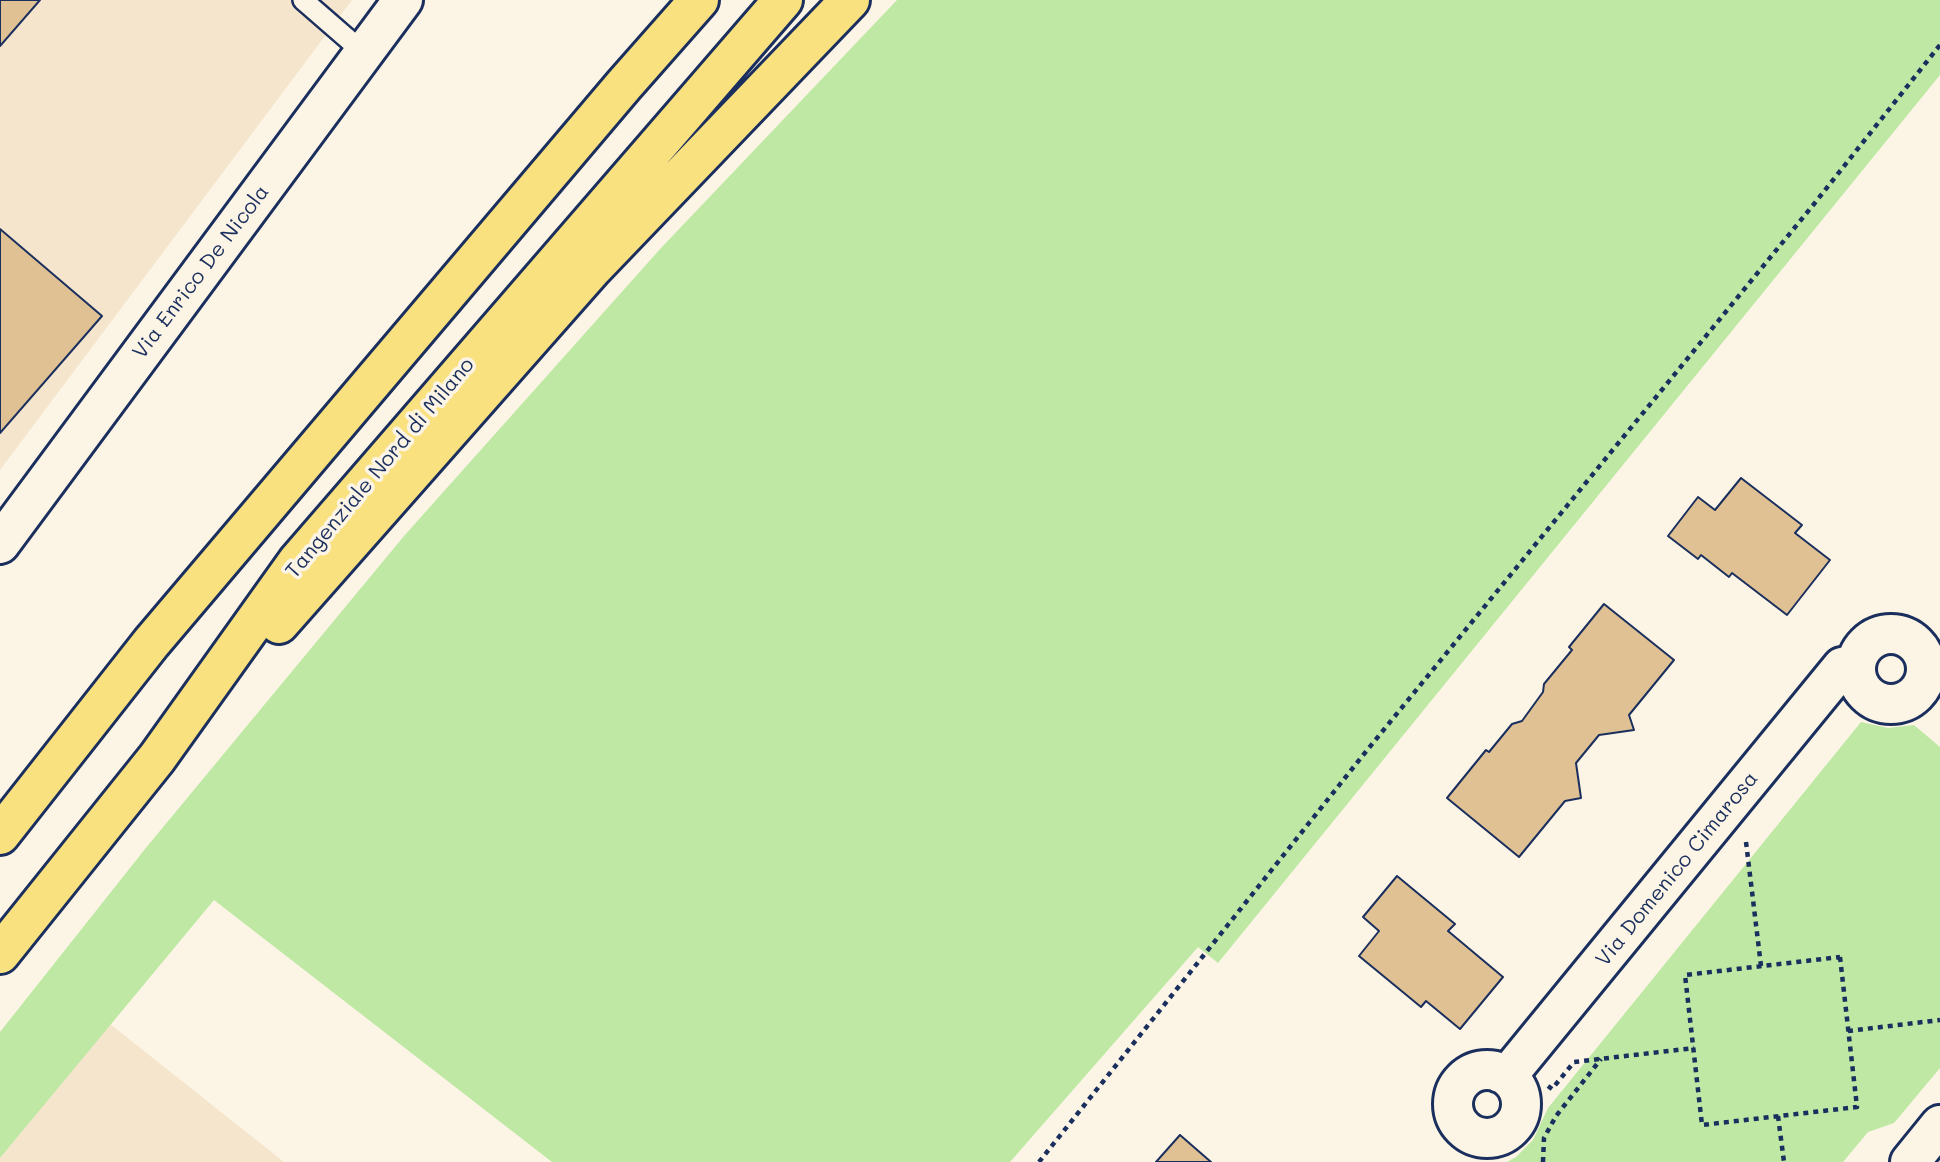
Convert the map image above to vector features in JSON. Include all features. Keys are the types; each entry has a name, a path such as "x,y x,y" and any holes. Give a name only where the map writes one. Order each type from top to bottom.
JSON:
{"highway":[{"path":"624,85 677,0"},
{"path":"0,835 151,643 699,0"},
{"name":"Tangenziale Nord di Milano","path":"0,954 157,758 297,562 783,0"},
{"path":"157,758 316,583 593,268 850,0"}],"street":[{"name":"Via Enrico De Nicola","path":"0,544 403,0"},
{"name":"Via Domenico Cimarosa","path":"1896,634 1913,642 1933,676 1904,702 1886,705 1869,697 1863,690 1858,682 1855,664 1863,647 1878,636 1896,634"},
{"name":"Via Domenico Cimarosa","path":"1510,1067 1842,667 1855,664"},
{"path":"1910,1162 1940,1125"}],"lane":[{"path":"303,0 364,53"}],"path":[{"path":"1039,1162 1368,749 1814,204 1940,45"},
{"path":"1731,803 1747,846 1761,966"},
{"path":"1840,957 1848,1031 1857,1107 1702,1125 1685,975 1840,957"},
{"path":"1848,1031 1940,1020"},
{"path":"1510,1067 1552,1088 1574,1062 1694,1048"},
{"path":"1543,1162 1544,1138 1556,1116 1602,1058"},
{"path":"1778,1116 1784,1162"}],"shaded area":[{"path":"0,0 352,0 0,470"},
{"path":"110,1024 284,1162 0,1162 0,1158"}],"green space":[{"path":"897,0 1940,0 1940,75 1218,963 1198,947 1010,1162 552,1162 214,900 0,1158 0,1032 145,849 404,536 661,248"},
{"path":"1861,722 1888,728 1914,725 1940,747 1940,1068 1894,1123 1868,1132 1843,1162 1507,1162 1533,1140 1548,1108"}],"building":[{"path":"0,0 40,0 0,46"},
{"path":"0,229 102,316 0,433"},
{"path":"1741,478 1802,525 1795,533 1830,560 1787,615 1732,573 1729,577 1701,555 1698,559 1668,536 1698,497 1715,510"},
{"path":"1604,604 1674,660 1629,715 1634,730 1599,735 1576,763 1581,798 1565,801 1519,857 1447,798 1486,750 1489,752 1512,724 1522,721 1543,692 1544,684 1572,650 1569,647"},
{"path":"1397,876 1455,924 1448,931 1503,977 1460,1029 1426,1001 1421,1007 1359,956 1379,931 1363,917"},
{"path":"1180,1135 1211,1162 1156,1162"}]}
